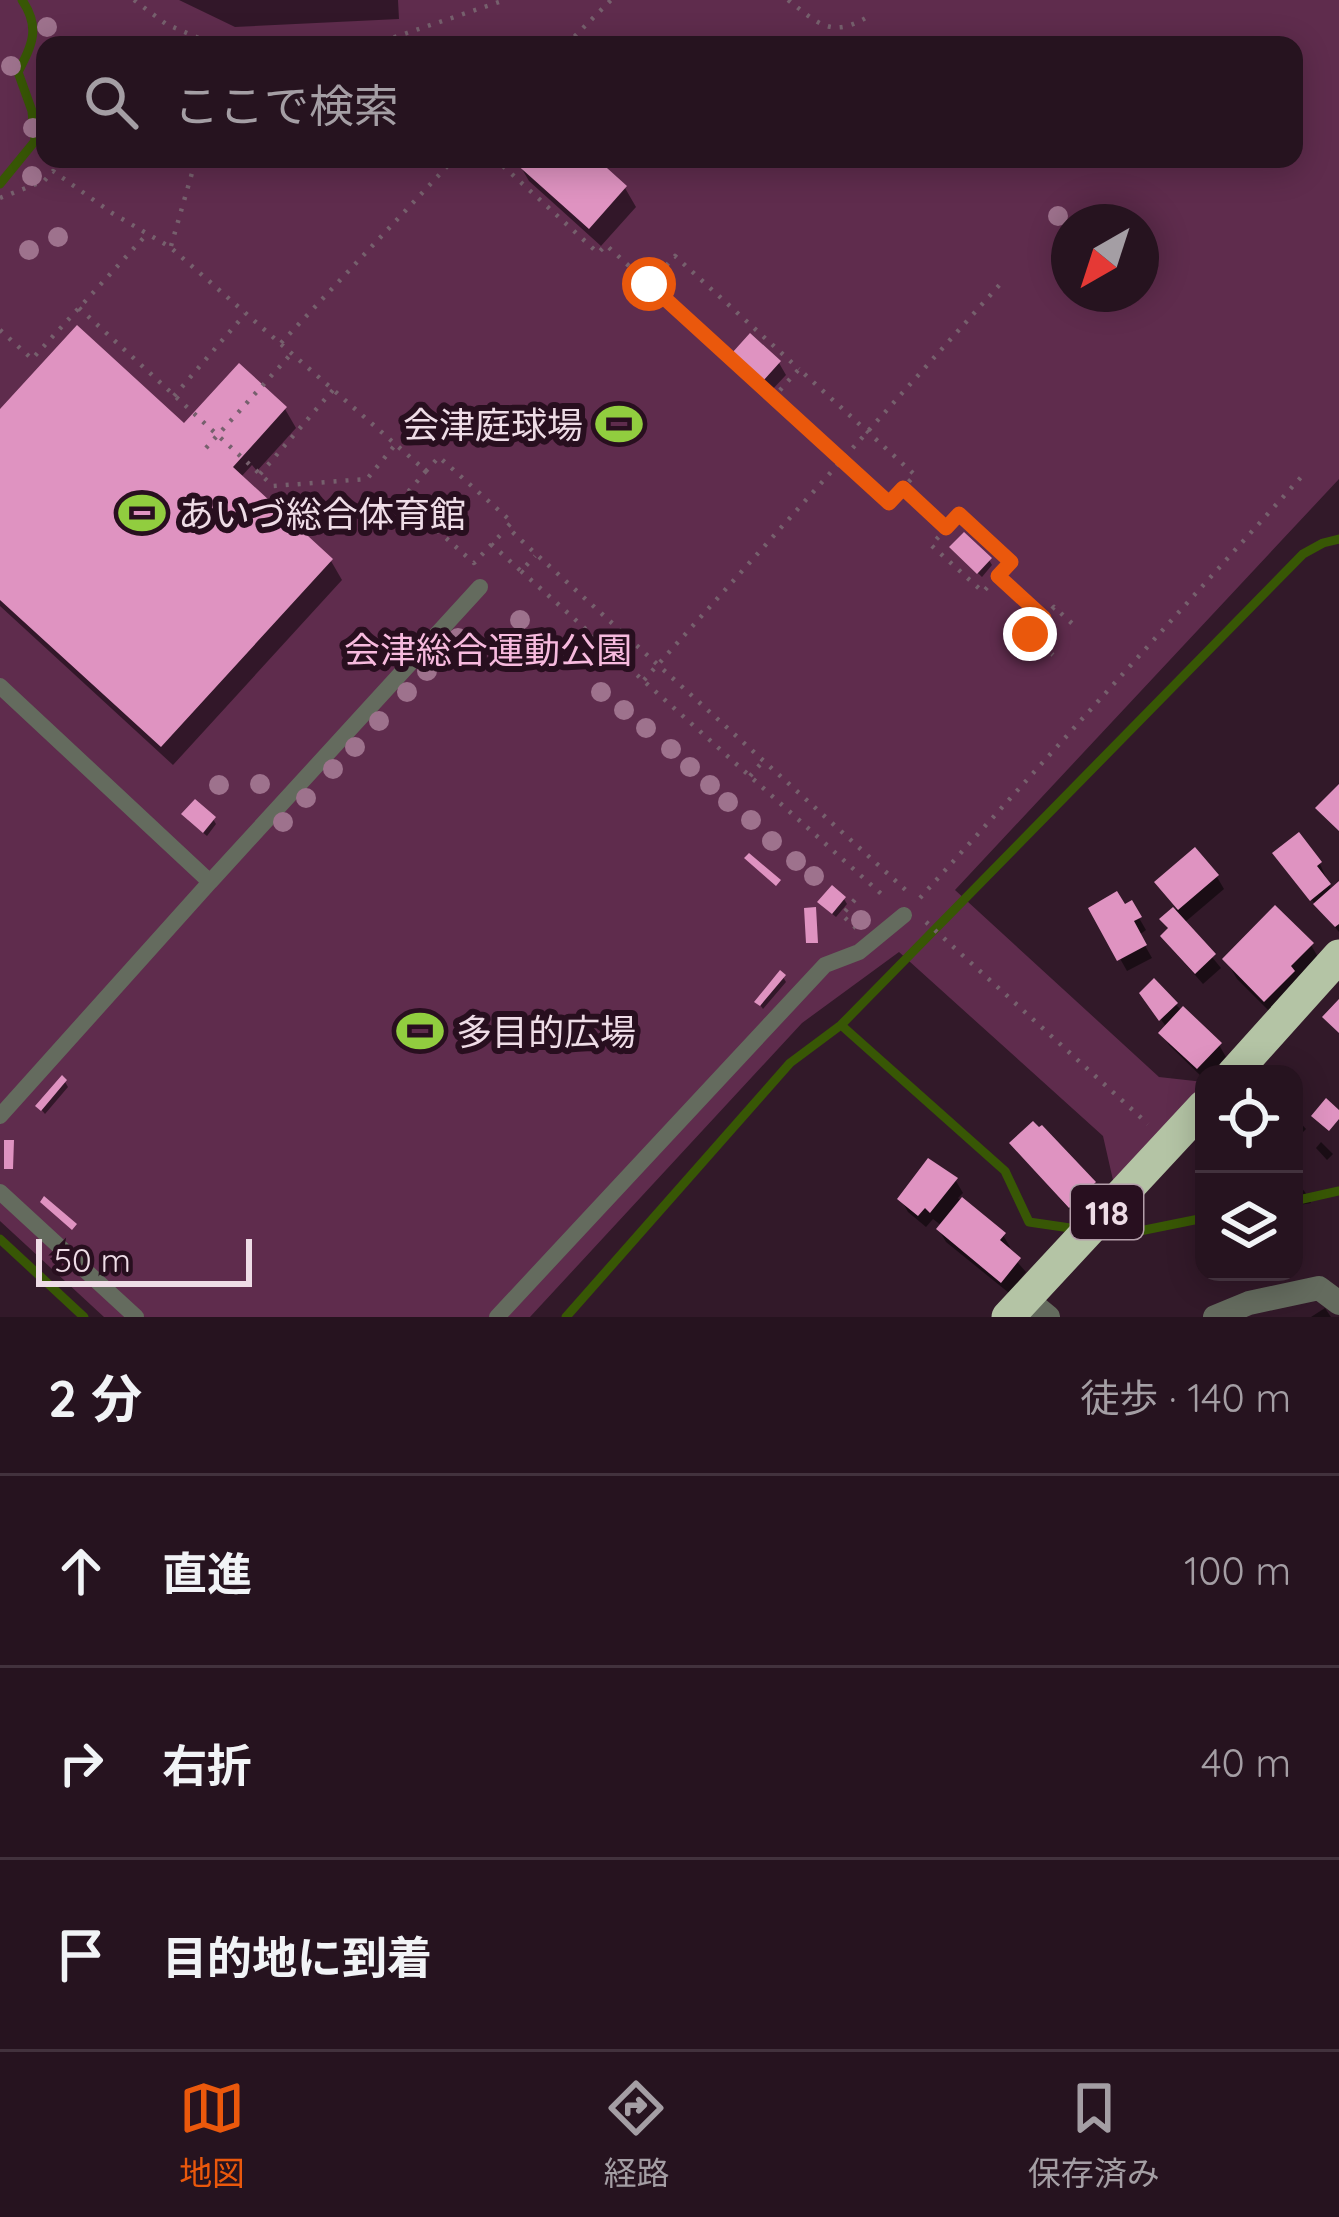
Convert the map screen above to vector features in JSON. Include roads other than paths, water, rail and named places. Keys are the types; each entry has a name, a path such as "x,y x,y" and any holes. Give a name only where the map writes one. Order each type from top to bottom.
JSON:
{"highway":[{"path":"1241,1065 1339,956"},
{"name":"118","path":"1028,1311 1195,1116"}],"street":[{"path":"1215,1317 1280,1307 1319,1288 1339,1303"}],"lane":[{"path":"0,1116 480,587"},
{"path":"0,686 210,882"},
{"path":"497,1317 825,965 859,952 904,915"},
{"path":"0,1192 136,1317"}],"waterway":[{"path":"0,184 35,141 32,111 18,72 32,36 22,0"},
{"path":"566,1317 790,1063 841,1025 1303,554 1339,539"},
{"path":"841,1025 1005,1171 1029,1222 1077,1229"},
{"path":"1303,1199 1339,1191"},
{"path":"1100,1232 1120,1235 1195,1220"},
{"path":"0,1239 84,1317"}],"place":[{"name":"会津庭球場","path":"619,424"},
{"name":"あいづ総合体育館","path":"142,513"},
{"name":"多目的広場","path":"420,1031"}],"park label":[{"name":"会津総合運動公園","path":"488,649"}]}
